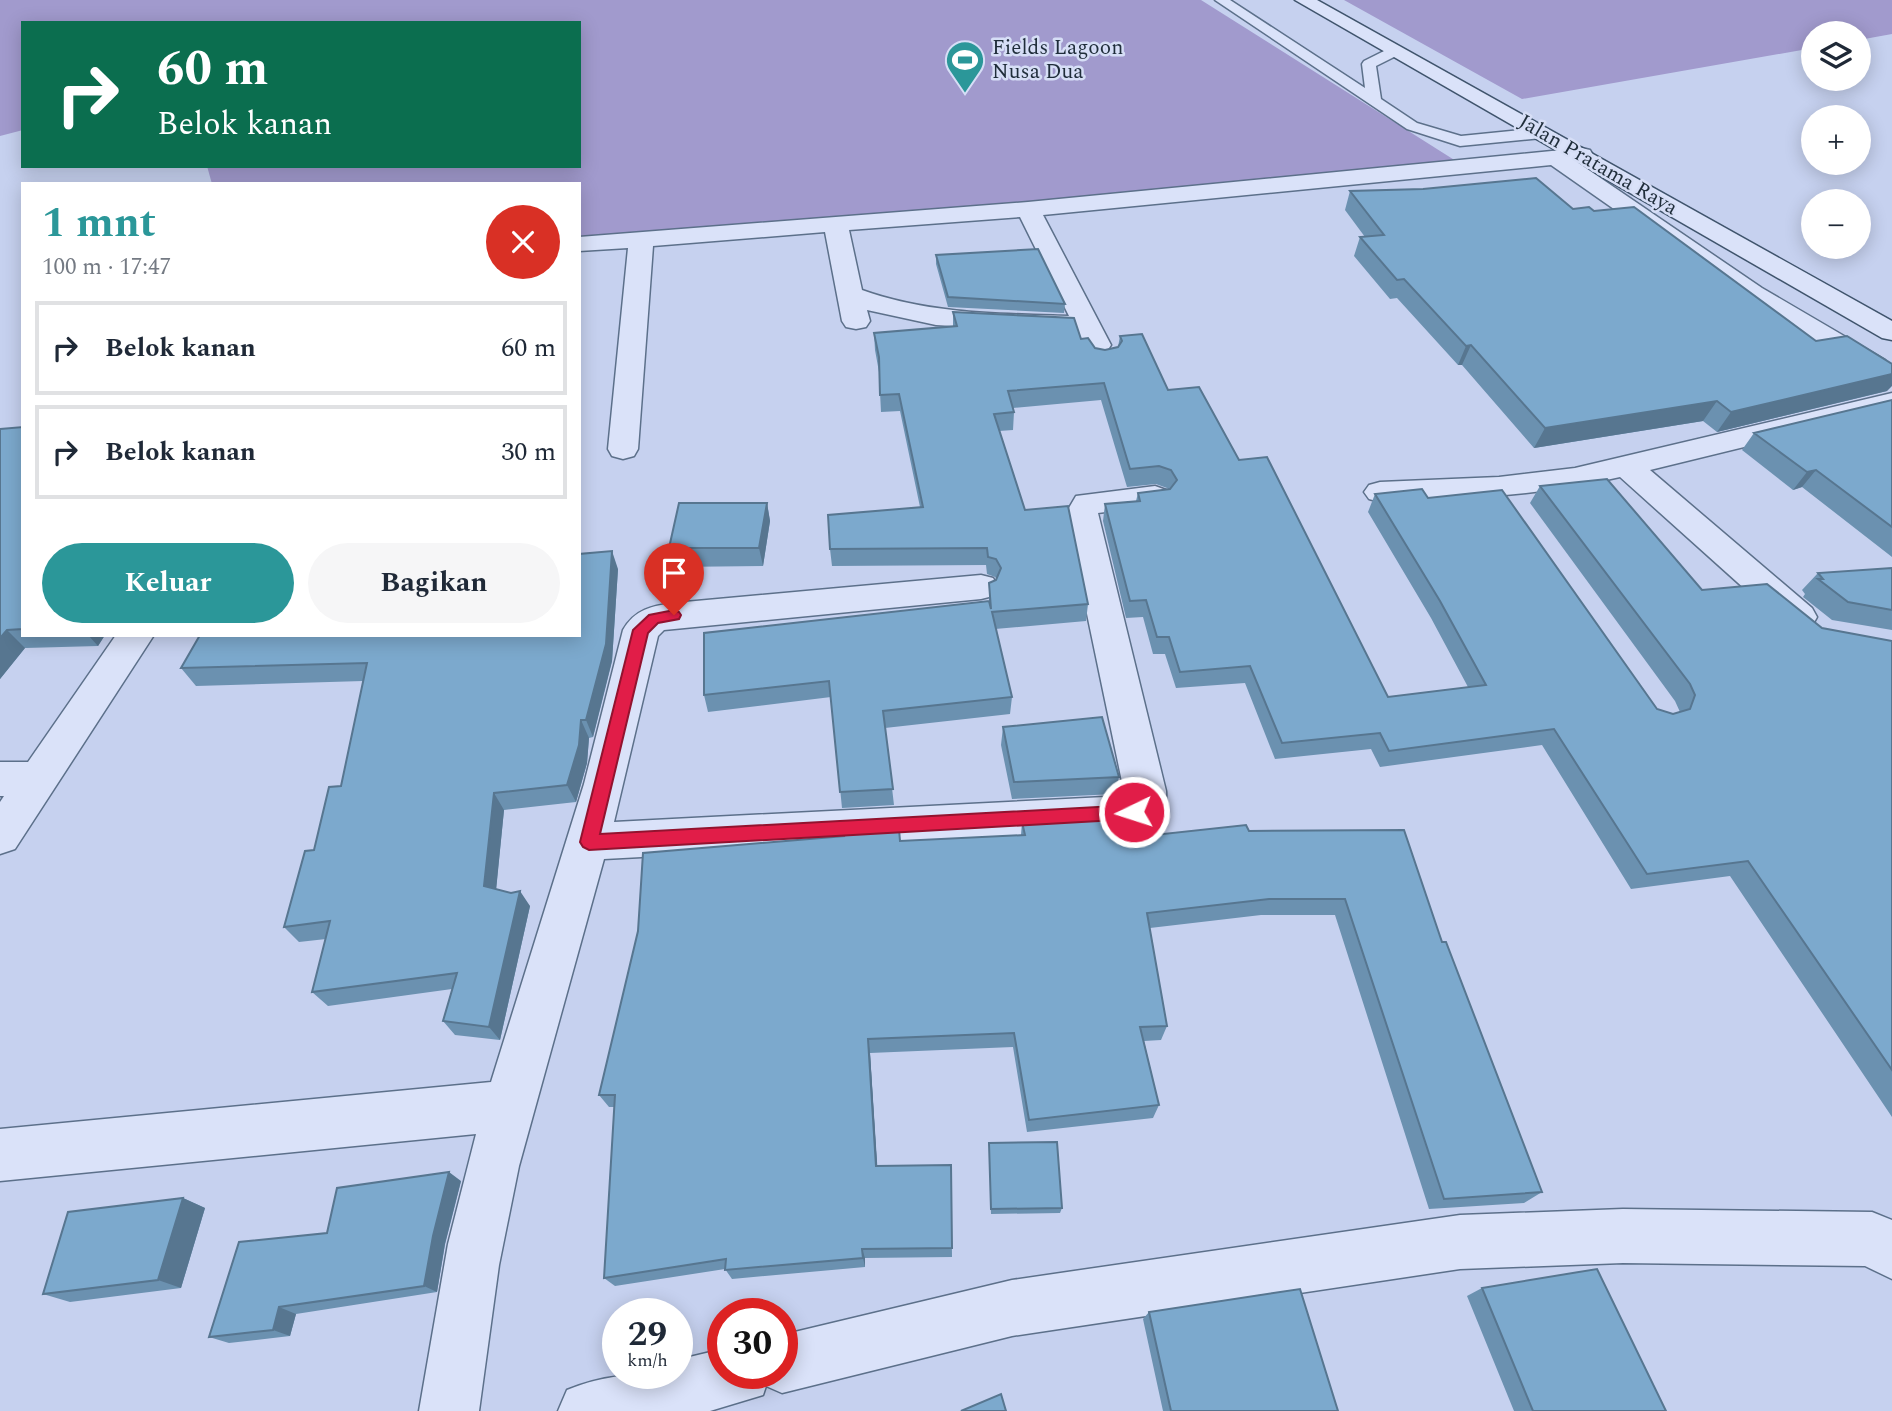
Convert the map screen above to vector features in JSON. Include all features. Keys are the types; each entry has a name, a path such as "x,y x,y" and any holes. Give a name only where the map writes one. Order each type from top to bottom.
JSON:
{"street":[{"name":"Jalan Pratama Raya","path":"1304,0 1892,332"},
{"path":"581,244 1028,209 1582,155"},
{"path":"1555,157 1753,294 1892,376"},
{"path":"1028,209 1102,357"},
{"path":"835,224 857,325"},
{"path":"624,449 641,239"},
{"path":"850,295 874,305 920,313 1009,322 1087,325"},
{"path":"1380,492 1499,488 1575,478 1892,402"},
{"path":"1627,466 1755,581 1821,634"},
{"path":"1499,488 1523,521"},
{"path":"589,842 1128,813 1144,807 1145,792 1082,513 1087,504 1155,497"},
{"path":"449,1411 475,1244 511,1105 589,842 641,630 649,621 724,610 981,587"},
{"path":"0,836 19,779 134,637"},
{"path":"0,1155 511,1105"},
{"path":"798,1360 1012,1308 1460,1242 1623,1236 1872,1239 1892,1252"},
{"path":"589,1411 707,1382"}],"lane":[{"path":"1221,0 1412,126 1460,141 1542,133"},
{"path":"1374,100 1369,64 1395,51"}],"shaded area":[{"name":"Fields Lagoon Nusa Dua","path":"0,0 1201,0 1467,168 752,225 581,236 581,182 211,182 208,168 581,168 581,21 21,21 21,131 0,136"},
{"path":"1344,0 1892,0 1892,34 1871,38 1871,21 1801,21 1801,50 1522,99"}],"building":[{"path":"1536,178 1573,209 1589,207 1594,211 1634,207 1816,341 1847,336 1892,364 1892,374 1731,412 1717,401 1545,428 1471,345 1466,346 1404,279 1397,280 1360,237 1384,235 1350,191 1423,189"},
{"path":"1038,249 1065,304 948,297 936,255"},
{"path":"953,312 1074,318 1081,339 1088,338 1095,348 1105,350 1118,347 1122,341 1120,336 1142,334 1168,390 1199,387 1239,460 1267,457 1388,697 1486,685 1440,601 1375,494 1422,489 1428,498 1502,490 1657,709 1673,714 1690,709 1695,695 1690,684 1540,486 1607,479 1702,590 1767,584 1822,628 1892,641 1892,1070 1748,861 1647,874 1554,729 1389,751 1380,733 1282,743 1250,666 1180,672 1169,637 1157,637 1146,600 1130,601 1105,504 1140,501 1138,493 1170,489 1177,480 1171,470 1159,466 1130,469 1104,383 1008,391 1014,412 994,414 1025,510 1068,506 1088,604 992,612 1012,697 883,711 893,789 840,792 829,681 704,695 704,633 989,601 991,609 989,583 996,580 1001,568 996,559 988,557 987,548 830,549 828,515 923,507 899,394 880,395 879,357 874,333 957,326"},
{"path":"1892,400 1892,527 1816,470 1807,472 1754,433"},
{"path":"21,427 21,629 7,630 0,638 0,429"},
{"path":"679,503 767,503 759,548 669,548"},
{"path":"612,551 606,644 586,720 581,720 579,745 567,785 494,793 484,886 511,893 520,891 489,1027 443,1021 457,973 312,992 330,921 284,927 305,851 314,850 329,787 341,786 367,663 181,668 199,637 581,637 581,554"},
{"path":"1892,568 1892,610 1848,602 1818,579 1823,579 1818,573"},
{"path":"1102,717 1119,777 1014,782 1003,727"},
{"path":"1130,817 1136,837 1246,825 1249,831 1404,830 1442,942 1446,942 1542,1192 1444,1199 1345,899 1269,899 1147,913 1167,1026 1140,1027 1159,1105 1029,1120 1014,1033 868,1039 876,1166 951,1165 952,1248 862,1249 863,1258 725,1270 726,1259 604,1278 615,1095 599,1095 638,931 643,853 844,836 843,832 899,829 900,841 1025,835 1022,822"},
{"path":"1057,1142 1062,1208 991,1209 989,1143"},
{"path":"449,1172 424,1286 279,1307 273,1330 209,1337 239,1242 327,1233 337,1188"},
{"path":"183,1198 158,1280 43,1294 68,1212"},
{"path":"1597,1269 1666,1411 1533,1411 1482,1288"},
{"path":"1300,1289 1338,1411 1171,1411 1149,1312"},
{"path":"1001,1394 1006,1411 961,1411"}],"place":[{"name":"Fields Lagoon Nusa Dua","path":"965,94"}],"route":[{"path":"674,615 649,621 641,630 589,842 1134,812"}]}
